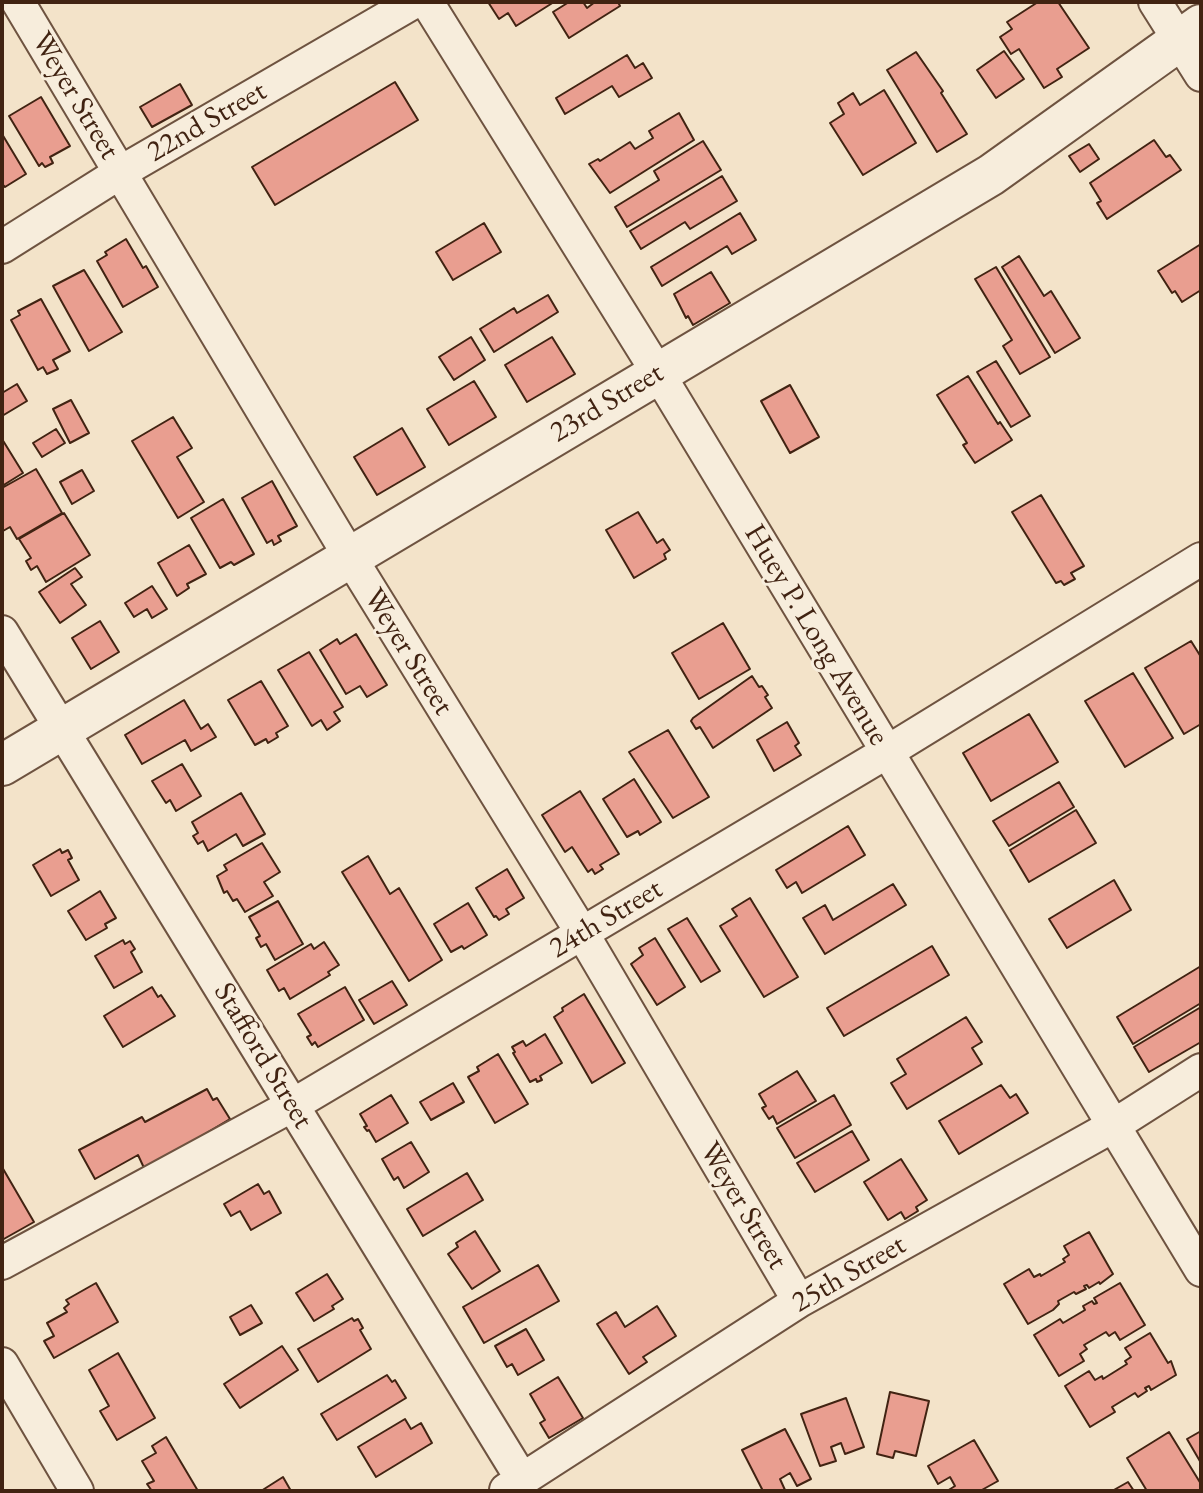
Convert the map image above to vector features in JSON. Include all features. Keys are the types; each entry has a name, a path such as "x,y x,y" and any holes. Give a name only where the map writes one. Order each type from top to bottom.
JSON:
{"street":[{"name":"Weyer Street","path":"18,2 350,557 582,933 799,1301"},
{"name":"22nd Street","path":"2,247 121,172 414,2"},
{"name":"Huey P. Long Avenue","path":"427,2 658,373 1201,1270"},
{"path":"1155,2 1190,33 1201,75"},
{"name":"23rd Street","path":"2,765 991,175 1190,33"},
{"name":"24th Street","path":"2,1263 293,1105 887,752 1201,559"},
{"name":"Stafford Street","path":"2,632 293,1105 514,1486"},
{"name":"25th Street","path":"514,1486 799,1301 1113,1126 1201,1070"},
{"path":"2,1364 77,1491"}],"building":[{"path":"488,2 554,2 516,26 508,13 499,19"},
{"path":"569,2 583,2 587,8 595,2 618,2 620,6 569,38 553,12"},
{"path":"1038,2 1058,2 1089,48 1057,69 1062,77 1044,88 1019,49 1011,54 1000,37 1012,29 1007,22"},
{"path":"1004,51 1024,79 996,98 977,70"},
{"path":"916,52 967,134 937,152 887,70"},
{"path":"627,55 635,68 643,63 652,78 619,97 612,86 565,114 556,98"},
{"path":"395,82 418,120 275,205 252,167"},
{"path":"180,84 192,105 152,127 140,107"},
{"path":"884,90 916,143 863,175 830,123 844,114 838,103 853,93 860,105"},
{"path":"41,97 70,146 50,157 53,163 45,167 42,163 39,166 9,116"},
{"path":"679,113 694,140 610,193 589,164 598,159 600,161 630,142 635,149 653,138 649,131"},
{"path":"2,134 26,174 5,187 2,184"},
{"path":"1154,140 1166,157 1170,155 1181,170 1107,219 1090,183"},
{"path":"703,141 721,170 627,227 615,207 659,180 654,171"},
{"path":"1089,144 1099,159 1080,172 1069,156"},
{"path":"722,176 737,201 690,229 685,222 641,249 630,231"},
{"path":"740,213 756,240 732,254 727,246 662,286 651,267"},
{"path":"484,223 501,252 453,280 436,252"},
{"path":"126,239 158,287 123,307 97,261"},
{"path":"1201,244 1201,290 1182,302 1158,271"},
{"path":"1019,256 1044,296 1051,291 1080,338 1055,353 1002,267"},
{"path":"996,267 1050,357 1020,374 1003,346 1012,340 975,279"},
{"path":"84,270 122,332 89,351 53,286"},
{"path":"711,272 730,303 693,325 674,294"},
{"path":"548,295 558,312 494,352 480,329 514,308 517,313"},
{"path":"41,299 70,351 53,360 58,369 47,374 43,367 38,370 11,320 20,315 18,311"},
{"path":"471,337 485,360 454,380 439,357"},
{"path":"552,337 575,374 527,402 505,365"},
{"path":"996,361 1030,416 1011,427 977,372"},
{"path":"968,376 998,424 1000,422 1012,440 975,463 963,445 967,443 937,395"},
{"path":"474,381 496,417 449,445 427,409"},
{"path":"17,384 27,401 2,416 2,393"},
{"path":"790,385 819,437 790,453 761,401"},
{"path":"71,400 89,433 70,443 53,409"},
{"path":"173,417 192,448 177,457 204,502 178,518 132,441"},
{"path":"402,428 425,467 377,495 354,457"},
{"path":"56,429 65,443 42,457 33,443"},
{"path":"2,439 23,473 2,486"},
{"path":"36,469 62,513 17,539 10,527 2,529 2,488"},
{"path":"82,470 94,491 72,504 60,482"},
{"path":"272,481 297,526 278,536 281,541 274,545 272,540 267,543 242,498"},
{"path":"1041,495 1084,566 1071,573 1075,579 1064,585 1061,581 1056,583 1012,512"},
{"path":"223,499 254,554 234,565 231,562 220,568 191,518"},
{"path":"638,512 657,543 663,539 670,550 664,554 666,559 634,578 606,530"},
{"path":"64,513 90,555 46,582 37,566 31,570 26,561 31,558 19,539"},
{"path":"189,545 206,574 187,584 189,588 177,596 158,563"},
{"path":"75,568 82,577 71,584 86,605 60,623 39,592"},
{"path":"152,586 167,609 152,618 147,609 134,617 125,603"},
{"path":"100,621 119,652 91,669 72,638"},
{"path":"723,623 750,669 699,699 672,653"},
{"path":"356,634 387,685 367,697 360,686 346,694 320,650 337,639 340,644"},
{"path":"1191,641 1201,657 1201,724 1184,734 1145,668"},
{"path":"309,652 343,707 334,712 340,721 327,730 321,720 312,726 278,670"},
{"path":"1133,673 1173,738 1125,767 1085,701"},
{"path":"752,676 768,695 765,697 772,708 713,748 700,727 696,729 691,721"},
{"path":"261,681 288,726 276,733 278,737 268,743 266,739 255,745 228,700"},
{"path":"184,700 201,729 208,724 216,737 191,751 185,740 142,764 125,735"},
{"path":"1029,714 1058,762 991,801 963,753"},
{"path":"787,722 799,743 795,746 801,755 774,771 757,740"},
{"path":"668,730 709,797 673,818 629,752"},
{"path":"182,764 201,796 176,811 170,800 166,803 152,781"},
{"path":"634,779 661,822 640,835 638,831 627,837 603,799"},
{"path":"1059,782 1074,807 1009,846 993,821"},
{"path":"580,791 619,854 600,865 603,869 595,874 592,869 588,872 572,847 565,852 542,815"},
{"path":"241,793 265,834 243,846 236,834 208,851 203,841 198,844 193,836 198,833 192,822"},
{"path":"1076,810 1096,843 1029,882 1010,850"},
{"path":"848,826 865,855 802,893 796,882 787,888 776,870"},
{"path":"262,843 280,872 264,882 273,896 245,912 237,899 233,901 227,891 224,893 217,876 227,870 224,865"},
{"path":"60,849 62,853 68,850 72,858 68,860 79,880 51,896 33,865"},
{"path":"368,856 390,894 399,888 442,960 409,981 342,872"},
{"path":"507,869 524,898 506,909 509,914 499,920 476,888"},
{"path":"1114,880 1131,910 1067,948 1049,919"},
{"path":"893,884 906,905 825,954 803,918 825,905 833,920"},
{"path":"100,891 116,918 105,924 107,928 86,940 68,911"},
{"path":"750,898 798,977 764,997 720,926 737,916 732,909"},
{"path":"278,901 303,944 275,960 266,944 261,947 256,938 260,936 249,917"},
{"path":"468,903 487,935 464,949 462,946 451,952 434,924"},
{"path":"687,918 720,971 701,982 668,929"},
{"path":"655,938 685,987 657,1005 631,964 643,955 639,948"},
{"path":"123,940 125,944 130,941 135,949 131,952 142,972 114,988 95,956"},
{"path":"324,942 339,965 328,972 330,975 290,999 284,988 279,991 267,970 311,944 314,949"},
{"path":"932,946 949,975 844,1036 827,1008"},
{"path":"1201,966 1201,1003 1133,1044 1117,1017"},
{"path":"392,981 407,1005 374,1024 359,1000"},
{"path":"152,987 175,1016 123,1047 104,1016"},
{"path":"345,987 364,1020 318,1047 315,1042 312,1045 307,1037 311,1035 298,1014"},
{"path":"584,994 625,1063 592,1083 554,1017"},
{"path":"1201,1007 1201,1042 1149,1072 1134,1047"},
{"path":"966,1017 982,1042 972,1048 982,1064 907,1109 891,1083 906,1074 897,1059"},
{"path":"545,1034 562,1063 540,1076 542,1080 530,1082 512,1047 523,1041 526,1046"},
{"path":"498,1054 528,1104 495,1123 468,1077 479,1071 477,1067"},
{"path":"797,1071 816,1101 777,1124 773,1116 769,1119 762,1108 766,1106 759,1094"},
{"path":"453,1083 464,1102 431,1120 420,1102"},
{"path":"1001,1085 1010,1098 1016,1094 1028,1113 959,1154 939,1121"},
{"path":"207,1089 213,1100 217,1098 230,1119 145,1170 138,1155 95,1179 79,1150 142,1117 145,1122"},
{"path":"391,1095 408,1123 376,1142 364,1127 367,1126 360,1114"},
{"path":"834,1095 851,1125 795,1158 777,1128"},
{"path":"852,1131 869,1160 815,1192 797,1163"},
{"path":"411,1142 429,1172 404,1188 398,1177 394,1180 382,1159"},
{"path":"901,1159 927,1200 916,1207 918,1211 905,1219 901,1212 888,1220 864,1182"},
{"path":"2,1167 34,1222 2,1240"},
{"path":"467,1173 483,1200 423,1236 407,1209"},
{"path":"258,1184 264,1194 269,1191 281,1213 251,1230 240,1211 231,1216 224,1204"},
{"path":"475,1231 500,1271 472,1289 448,1254 458,1247 456,1243"},
{"path":"1089,1232 1113,1274 1100,1284 1089,1288 1084,1286 1086,1289 1058,1301 1053,1310 1028,1324 1004,1284 1029,1269 1034,1277 1041,1276 1065,1262 1063,1259 1069,1255 1064,1246"},
{"path":"538,1265 559,1301 484,1343 463,1307"},
{"path":"327,1274 343,1299 332,1306 334,1309 314,1321 296,1293"},
{"path":"96,1283 118,1322 54,1358 44,1341 54,1336 47,1323 67,1312 64,1308 69,1304 66,1300"},
{"path":"1120,1283 1145,1325 1120,1340 1115,1332 1109,1336 1106,1332 1084,1345 1087,1349 1080,1354 1084,1361 1059,1376 1034,1335 1060,1319 1063,1323 1085,1310 1083,1306 1092,1301 1097,1303 1094,1298"},
{"path":"251,1305 262,1323 240,1335 230,1317"},
{"path":"657,1306 676,1336 643,1357 647,1362 629,1374 597,1324 616,1312 625,1327"},
{"path":"352,1318 354,1321 358,1319 363,1328 360,1330 371,1349 318,1382 298,1349"},
{"path":"526,1329 544,1360 518,1375 512,1364 507,1367 495,1346"},
{"path":"1150,1333 1168,1363 1171,1361 1176,1375 1151,1390 1149,1386 1145,1388 1147,1391 1138,1397 1135,1393 1112,1407 1115,1412 1090,1427 1065,1386 1089,1371 1095,1380 1102,1376 1103,1379 1127,1364 1125,1361 1131,1357 1125,1348"},
{"path":"282,1346 298,1370 240,1408 224,1384"},
{"path":"118,1353 155,1418 117,1440 100,1411 109,1406 89,1370"},
{"path":"387,1375 392,1382 395,1380 406,1398 337,1440 321,1414"},
{"path":"558,1377 583,1418 549,1438 540,1423 545,1420 530,1394"},
{"path":"890,1392 929,1401 916,1456 895,1451 893,1458 877,1454"},
{"path":"846,1398 864,1447 845,1454 841,1443 831,1447 836,1461 820,1466 801,1414"},
{"path":"405,1419 411,1429 421,1423 432,1443 376,1477 358,1447"},
{"path":"785,1429 811,1479 797,1486 790,1473 780,1479 785,1490 763,1491 742,1450"},
{"path":"1201,1431 1201,1463 1187,1439"},
{"path":"1169,1432 1201,1484 1201,1491 1147,1491 1127,1458"},
{"path":"166,1437 198,1491 152,1491 147,1484 154,1481 142,1461 156,1453 152,1446"},
{"path":"974,1440 998,1481 980,1491 947,1491 955,1486 950,1477 938,1484 928,1466"},
{"path":"283,1477 291,1491 261,1491"},
{"path":"1128,1482 1134,1491 1112,1491"}]}
